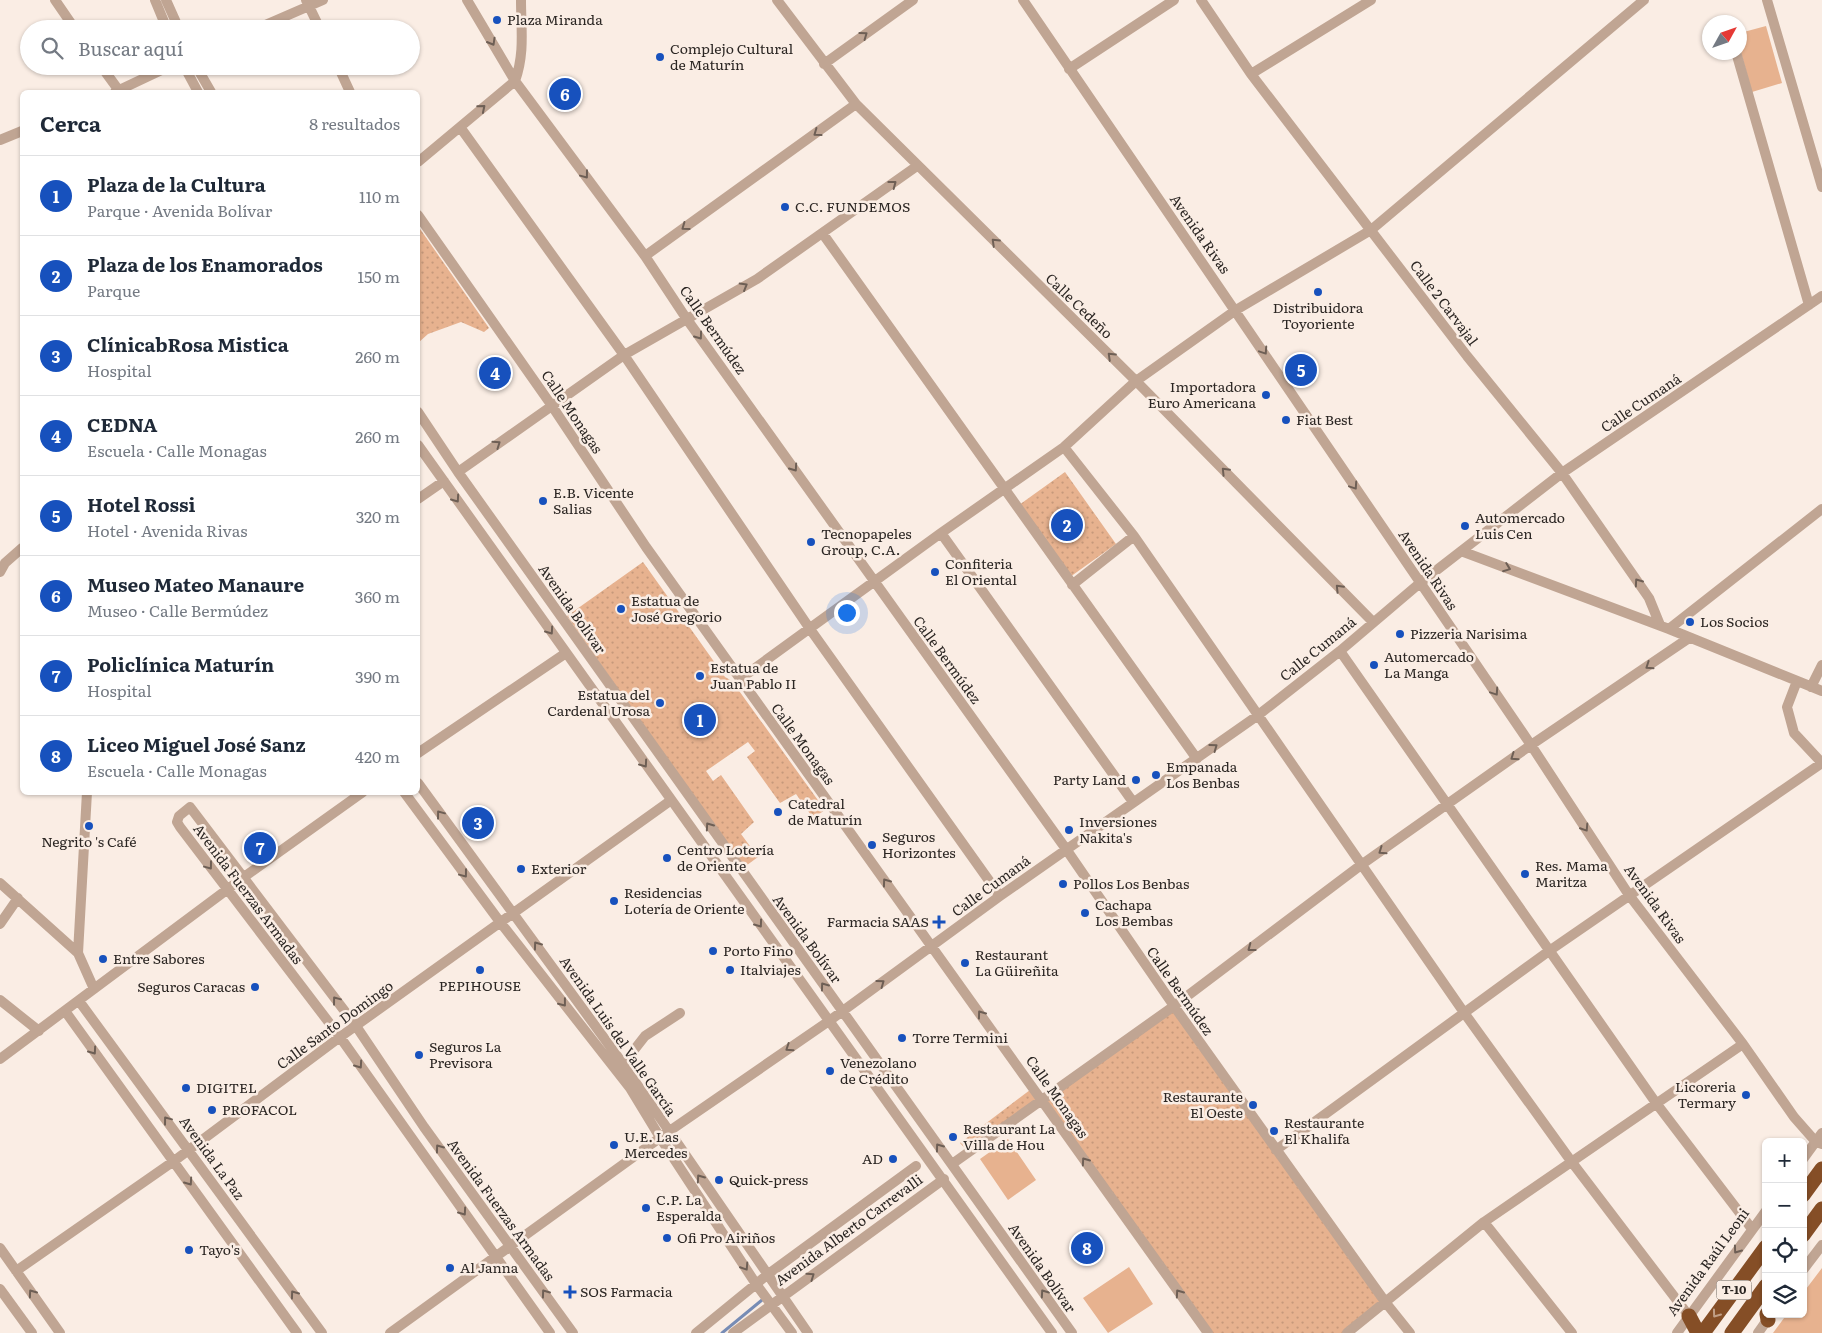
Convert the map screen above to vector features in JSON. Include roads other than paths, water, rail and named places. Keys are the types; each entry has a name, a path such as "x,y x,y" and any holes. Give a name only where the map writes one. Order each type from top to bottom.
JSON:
{"highway":[{"path":"1807,1190 1822,1169"},
{"path":"1807,1230 1822,1209"},
{"name":"T-10","path":"1703,1333 1762,1252"},
{"name":"T-10","path":"1732,1333 1762,1292"},
{"path":"1689,1316 1698,1333"}],"street":[{"path":"56,0 69,20"},
{"path":"155,0 163,20"},
{"path":"166,0 175,20"},
{"path":"274,20 308,3 323,0"},
{"name":"Calle Bermúdez","path":"467,0 515,81 645,256 686,318 1066,849 1276,1150 1386,1303 1410,1333"},
{"path":"420,160 515,81 522,63 524,45 521,0"},
{"name":"Calle Cedeño","path":"776,0 856,104 1136,381 1373,622"},
{"path":"824,64 913,0"},
{"name":"Avenida Rivas","path":"1023,0 1531,745 1629,895 1743,1044 1794,1117 1820,1140"},
{"path":"1069,69 1174,0"},
{"name":"Calle 2 Carvajal","path":"1201,0 1251,74 1467,356 1562,473 1649,598 1664,627"},
{"path":"1251,74 1371,0"},
{"path":"740,679 941,533 1064,447 1136,381 1236,310 1371,230 1644,0"},
{"path":"1766,0 1822,187"},
{"path":"308,3 316,20"},
{"path":"1738,60 1809,305"},
{"path":"107,75 117,90"},
{"path":"122,90 152,75"},
{"path":"189,75 197,90"},
{"path":"201,75 210,90"},
{"path":"342,75 349,90"},
{"path":"645,256 856,104"},
{"path":"460,127 624,355 810,629 1000,896"},
{"path":"0,140 20,131"},
{"path":"458,472 624,355 757,279 917,166"},
{"name":"Calle Monagas","path":"420,218 552,406 646,547 1208,1333"},
{"path":"823,234 1197,759"},
{"name":"Calle Cumaná","path":"390,1333 664,1135 830,1021 1000,896 1257,716 1340,651 1420,583 1562,473 1822,296"},
{"name":"Avenida Bolívar","path":"420,415 458,472 1072,1333"},
{"path":"1064,447 1134,536 1465,1014 1571,1161 1689,1316"},
{"name":"Avenida Bolívar","path":"420,448 670,801 944,1179 1052,1333"},
{"path":"420,498 444,481"},
{"path":"1664,627 1822,509"},
{"path":"941,533 1133,802"},
{"path":"1072,584 1134,536"},
{"path":"2,564 20,550"},
{"path":"1461,551 1664,627 1822,691"},
{"path":"952,1164 1174,1006 1361,865 1531,745 1689,638"},
{"path":"1340,651 1446,806 1656,1103 1752,1229"},
{"path":"420,752 566,653"},
{"path":"1811,687 1822,665"},
{"path":"1276,1150 1549,951 1822,763 1794,733 1787,707 1797,681"},
{"name":"Avenida Luis del Valle García","path":"420,786 514,912 623,1064 664,1135 756,1284 792,1333"},
{"path":"78,953 88,795"},
{"path":"0,1059 227,890 359,795"},
{"name":"Avenida Luis del Valle García","path":"406,795 500,922 630,1088 808,1333"},
{"name":"Calle Santo Domingo","path":"16,1271 190,1150 340,1037 670,801"},
{"name":"Avenida Fuerzas Armadas","path":"550,1333 340,1037 177,822 179,816 190,807 356,1026 424,1127 573,1333"},
{"path":"0,883 78,953 94,989"},
{"path":"0,924 18,898"},
{"path":"0,1000 39,1031"},
{"name":"Avenida La Paz","path":"79,1001 190,1150 322,1333"},
{"path":"65,1011 297,1333"},
{"path":"623,1064 645,1036 680,1013"},
{"path":"1347,1333 1484,1222 1743,1044"},
{"path":"1807,1155 1820,1140"},
{"path":"696,1333 767,1275 916,1166"},
{"name":"Avenida Alberto Carrevalli","path":"733,1333 944,1179"},
{"name":"Avenida Raúl Leoni","path":"1677,1333 1762,1216"},
{"path":"1484,1222 1572,1333"},
{"path":"1807,1265 1822,1245"},
{"path":"0,1248 60,1333"},
{"path":"0,1289 32,1333"},
{"path":"1758,1333 1768,1318"}],"waterway":[{"path":"722,1333 762,1300"}],"place":[{"name":"Plaza Miranda","path":"497,20"},
{"name":"Complejo Cultural de Maturín","path":"660,57"},
{"name":"Museo Mateo Manaure","path":"565,94"},
{"name":"C.C. FUNDEMOS","path":"785,207"},
{"name":"Distribuidora Toyoriente","path":"1318,292"},
{"name":"Hotel Rossi","path":"1301,370"},
{"name":"CEDNA","path":"495,373"},
{"name":"Importadora Euro Americana","path":"1266,395"},
{"name":"Fiat Best","path":"1286,420"},
{"name":"E.B. Vicente Salias","path":"543,501"},
{"name":"Plaza de los Enamorados","path":"1067,525"},
{"name":"Automercado Luis Cen","path":"1465,526"},
{"name":"Tecnopapeles Group, C.A.","path":"811,542"},
{"name":"Confiteria El Oriental","path":"935,572"},
{"name":"Estatua de José Gregorio","path":"621,609"},
{"name":"Los Socios","path":"1690,622"},
{"name":"Pizzeria Narisima","path":"1400,634"},
{"name":"Automercado La Manga","path":"1374,665"},
{"name":"Estatua de Juan Pablo II","path":"700,676"},
{"name":"Estatua del Cardenal Urosa","path":"660,703"},
{"name":"Plaza de la Cultura","path":"700,720"},
{"name":"Empanada Los Benbas","path":"1156,775"},
{"name":"Party Land","path":"1136,780"},
{"name":"Catedral de Maturín","path":"778,812"},
{"name":"ClínicabRosa Mistica","path":"478,823"},
{"name":"Negrito 's Café","path":"89,826"},
{"name":"Inversiones Nakita's","path":"1069,830"},
{"name":"Seguros Horizontes","path":"872,845"},
{"name":"Policlínica Maturín","path":"260,848"},
{"name":"Centro Lotería de Oriente","path":"667,858"},
{"name":"Exterior","path":"521,869"},
{"name":"Res. Mama Maritza","path":"1525,874"},
{"name":"Pollos Los Benbas","path":"1063,884"},
{"name":"Residencias Lotería de Oriente","path":"614,901"},
{"name":"Cachapa Los Bembas","path":"1085,913"},
{"name":"Farmacia SAAS","path":"939,922"},
{"name":"Porto Fino","path":"713,951"},
{"name":"Entre Sabores","path":"103,959"},
{"name":"Restaurant La Güireñita","path":"965,963"},
{"name":"PEPIHOUSE","path":"480,970"},
{"name":"Italviajes","path":"730,970"},
{"name":"Seguros Caracas","path":"255,987"},
{"name":"Torre Termini","path":"902,1038"},
{"name":"Seguros La Previsora","path":"419,1055"},
{"name":"Venezolano de Crédito","path":"830,1071"},
{"name":"DIGITEL","path":"186,1088"},
{"name":"Licoreria Termary","path":"1746,1095"},
{"name":"Restaurante El Oeste","path":"1253,1105"},
{"name":"PROFACOL","path":"212,1110"},
{"name":"Restaurante El Khalifa","path":"1274,1131"},
{"name":"Restaurant La Villa de Hou","path":"953,1137"},
{"name":"U.E. Las Mercedes","path":"614,1145"},
{"name":"AD","path":"893,1159"},
{"name":"Quick-press","path":"719,1180"},
{"name":"C.P. La Esperalda","path":"646,1208"},
{"name":"Ofi Pro Airiños","path":"667,1238"},
{"name":"Liceo Miguel José Sanz","path":"1087,1248"},
{"name":"Tayo's","path":"189,1250"},
{"name":"Al Janna","path":"450,1268"},
{"name":"SOS Farmacia","path":"570,1292"}]}
